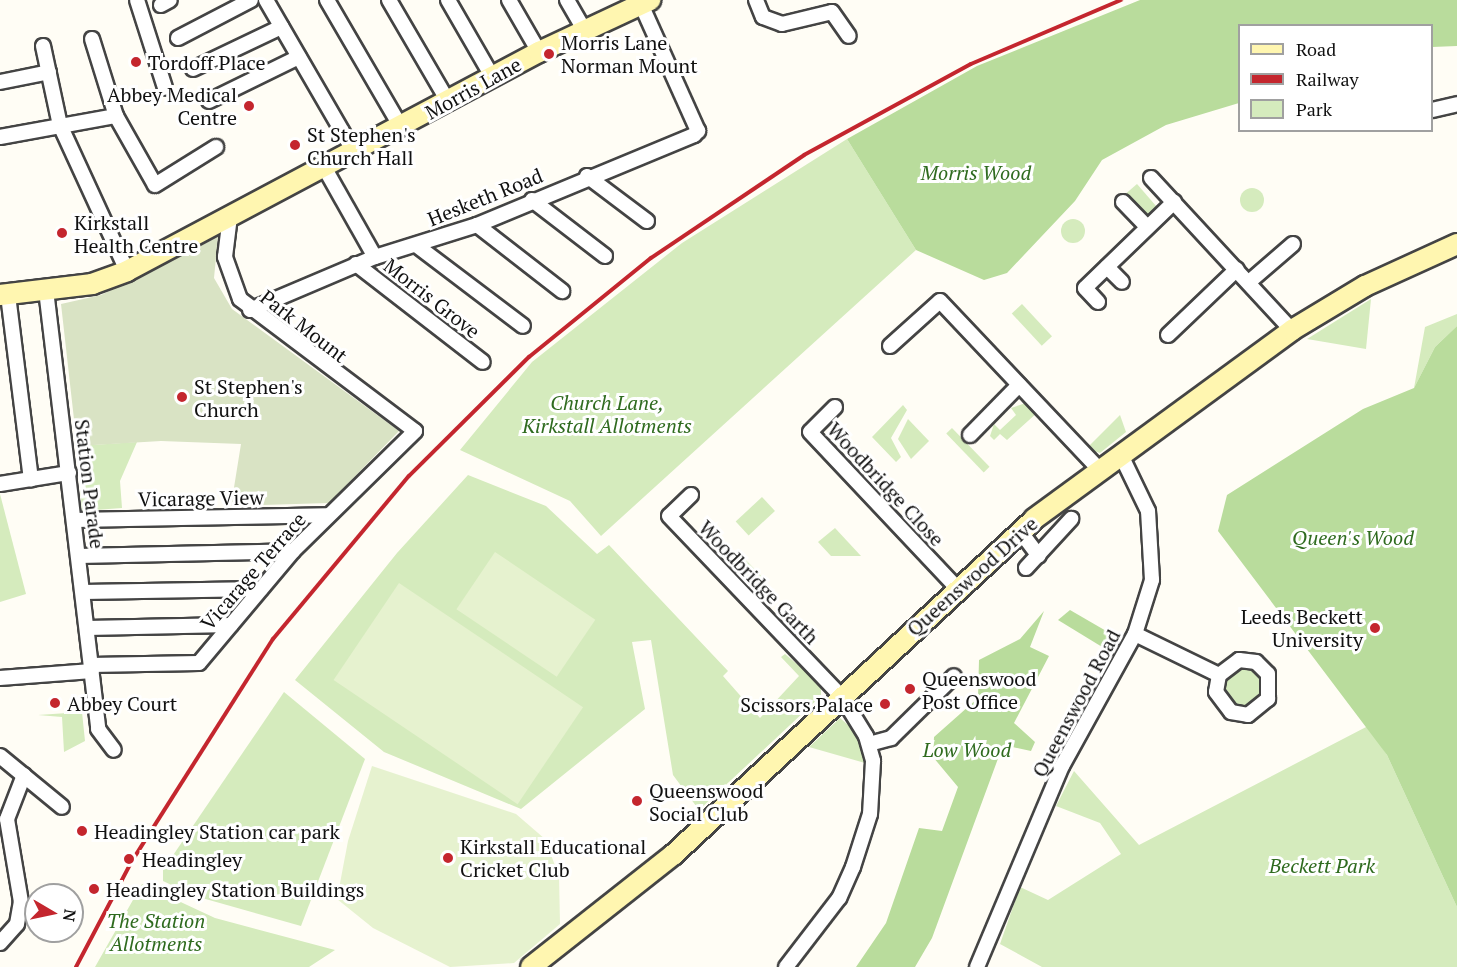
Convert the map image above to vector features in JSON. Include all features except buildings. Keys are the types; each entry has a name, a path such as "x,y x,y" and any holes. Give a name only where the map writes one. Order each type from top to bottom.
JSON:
{"street":[{"path":"136,0 165,88"},
{"path":"178,38 251,0"},
{"path":"266,0 354,152"},
{"path":"327,0 401,127"},
{"path":"389,0 449,103"},
{"path":"448,0 493,78"},
{"path":"509,0 539,52"},
{"path":"567,0 584,29"},
{"path":"756,0 763,17 782,24 832,12 849,36"},
{"name":"Morris Lane","path":"4,295 92,284 124,263 230,218 449,103 539,52 636,3"},
{"name":"Hesketh Road","path":"250,310 356,264 477,225 587,176 698,131 664,55 636,3"},
{"path":"193,69 281,27"},
{"path":"92,39 116,116 155,185 216,147"},
{"path":"43,46 60,125 124,263"},
{"path":"209,101 299,57"},
{"path":"0,82 49,72"},
{"path":"1433,110 1457,104"},
{"path":"0,137 116,116"},
{"path":"324,167 375,258"},
{"path":"587,176 647,221"},
{"path":"1151,178 1292,330"},
{"path":"532,200 605,256"},
{"path":"1123,202 1147,227"},
{"path":"1098,302 1085,288 1174,202"},
{"name":"Park Mount","path":"230,218 228,275 250,310 415,430"},
{"path":"477,225 562,291"},
{"path":"1249,282 1293,244"},
{"name":"Queenswood Drive","path":"531,967 673,855 1020,531 1120,453 1292,330 1365,285 1457,244"},
{"path":"416,245 523,326"},
{"name":"Morris Grove","path":"356,264 483,362"},
{"path":"1107,267 1122,282"},
{"path":"1168,335 1237,269"},
{"name":"Station Parade","path":"46,290 98,729 114,750"},
{"path":"4,295 31,480"},
{"path":"890,346 940,301 1100,469"},
{"path":"970,435 1019,385"},
{"name":"Woodbridge Close","path":"835,407 810,432 957,588"},
{"name":"Vicarage Terrace","path":"0,678 92,673 199,663 293,551 415,430"},
{"name":"Queenswood Road","path":"978,967 1062,766 1135,634 1152,580 1154,550 1142,494 1120,453"},
{"path":"0,484 69,473"},
{"name":"Woodbridge Garth","path":"691,495 669,516 842,697"},
{"name":"Vicarage View","path":"75,520 327,515"},
{"path":"1026,568 1071,519"},
{"path":"1020,531 1039,556"},
{"path":"79,556 293,551"},
{"path":"83,592 261,589"},
{"path":"87,628 231,625"},
{"path":"1135,634 1219,675"},
{"path":"1239,660 1256,662 1268,674 1268,699 1248,715 1231,712 1216,692 1219,675 1239,660"},
{"path":"869,744 891,738 954,676"},
{"path":"786,967 839,898 862,843 873,796 869,744 842,697"},
{"path":"0,756 62,807"},
{"path":"0,943 16,924 21,902 7,819 24,775"}],"green space":[{"name":"Morris Wood","path":"1140,0 1457,0 1457,46 1433,47 1433,24 1238,24 1238,103 1166,125 1102,160 1075,201 1007,273 984,280 916,250 847,139 977,66"},
{"name":"Church Lane, Kirkstall Allotments","path":"847,139 916,250 601,536 570,501 460,450 532,362 682,243"},
{"path":"1137,184 1160,210 1146,222 1123,196"},
{"path":"1252,188 1257,189 1263,195 1263,205 1257,211 1252,212 1247,211 1241,205 1240,200 1241,195 1247,189"},
{"path":"1073,219 1081,223 1085,231 1081,239 1073,243 1065,239 1061,231 1065,223"},
{"path":"218,237 214,278 232,309 399,431 329,503 231,506 241,444 161,441 77,446 61,304 101,295"},
{"path":"1371,299 1366,349 1307,339"},
{"path":"1022,304 1052,336 1042,346 1012,314"},
{"path":"1457,314 1457,326 1435,347 1414,388 1425,327"},
{"name":"Queen's Wood","path":"1457,326 1457,907 1387,755 1218,531 1227,495 1363,409 1414,388 1435,347"},
{"path":"1026,403 1038,412 1007,440 1000,434 994,440 990,436 994,424 1000,430 1016,415 1011,408"},
{"path":"903,405 907,410 891,438 901,457 896,462 872,437"},
{"path":"1120,415 1126,432 1100,453 1094,451 1089,446"},
{"path":"908,419 929,441 911,459 898,439"},
{"path":"952,428 990,467 984,472 946,434"},
{"path":"137,442 120,481 122,508 82,511 77,446"},
{"path":"468,475 546,506 597,554 609,545 728,671 723,676 760,718 799,676 781,657 785,654 821,684 821,696 699,810 673,775 651,640 632,642 645,709 521,809 384,752 295,680 397,553"},
{"path":"0,494 26,594 0,602"},
{"path":"762,497 775,511 749,535 736,522"},
{"path":"835,528 861,556 831,556 818,542"},
{"path":"495,552 595,620 557,677 456,609"},
{"path":"741,555 763,578 755,586 733,563"},
{"path":"399,583 583,707 518,804 334,680"},
{"path":"1070,610 1120,639 1112,653 1058,620"},
{"name":"Low Wood","path":"1044,611 1030,647 1049,656 1014,723 1035,742 1031,751 1003,745 932,938 915,967 856,967 886,923 919,828 942,831 958,787 933,757 934,737 978,698 979,660 1020,639"},
{"path":"1243,666 1258,672 1264,687 1258,702 1243,708 1228,702 1222,687 1228,672"},
{"path":"284,692 365,759 301,926 195,896 163,881 163,870"},
{"path":"82,712 85,741 64,752 62,717 38,715"},
{"path":"840,718 855,731 865,763 809,747"},
{"name":"Beckett Park","path":"1368,726 1387,755 1457,907 1457,967 1042,967 1000,944 1020,887 1048,900 1121,854 1100,823 1056,806 1074,771 1139,845"},
{"name":"Kirkstall Educational Cricket Club","path":"372,766 516,814 545,839 559,876 560,924 514,963 450,967 373,928 337,899 348,841"},
{"name":"The Station Allotments","path":"142,884 215,918 335,950 309,967 95,967"}],"railway":[{"path":"76,967 132,861 273,639 409,476 529,357 651,258 804,155 971,64 1121,0"}],"place":[{"name":"Morris Lane Norman Mount","path":"549,54"},
{"name":"Tordoff Place","path":"136,62"},
{"name":"Abbey Medical Centre","path":"249,106"},
{"name":"St Stephen's Church Hall","path":"295,145"},
{"name":"Kirkstall Health Centre","path":"62,233"},
{"name":"St Stephen's Church","path":"182,397"},
{"name":"Leeds Beckett University","path":"1375,628"},
{"name":"Queenswood Post Office","path":"910,689"},
{"name":"Abbey Court","path":"55,703"},
{"name":"Scissors Palace","path":"885,704"},
{"name":"Queenswood Social Club","path":"637,801"},
{"name":"Headingley Station car park","path":"82,831"},
{"name":"Kirkstall Educational Cricket Club","path":"448,858"},
{"name":"Headingley","path":"129,859"},
{"name":"Headingley Station Buildings","path":"94,889"}]}
